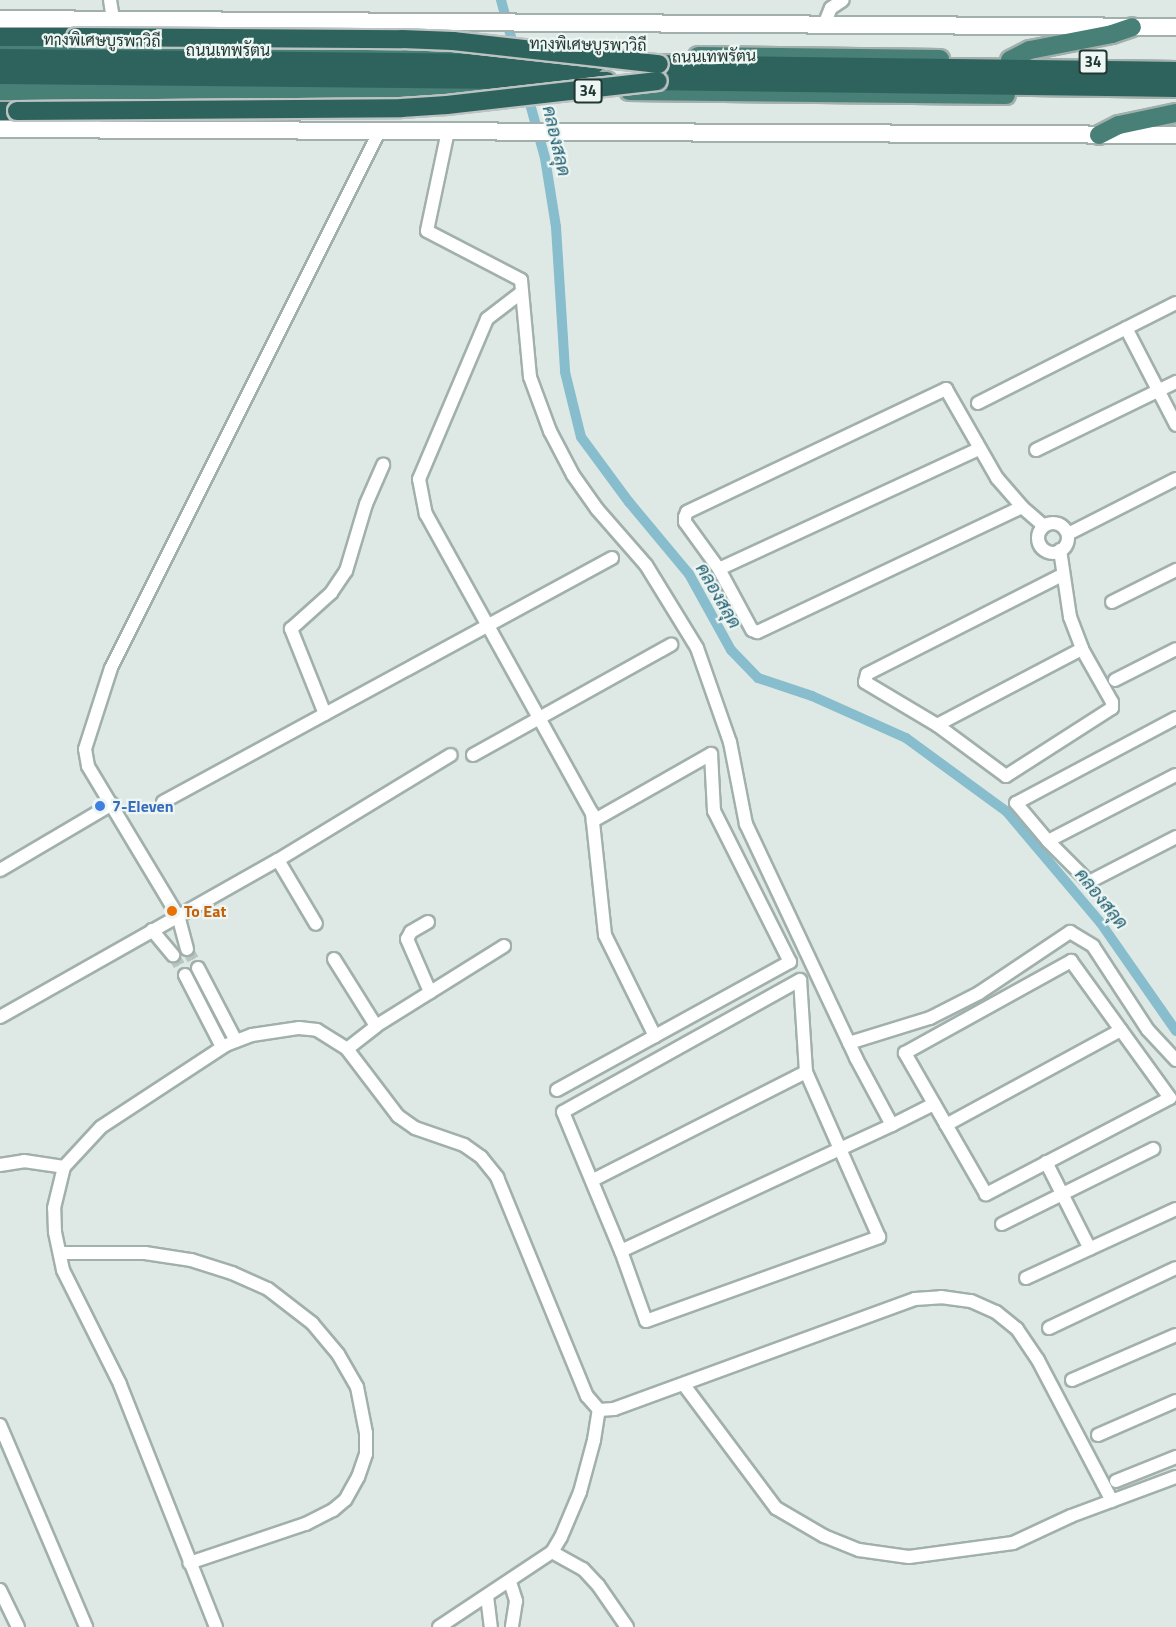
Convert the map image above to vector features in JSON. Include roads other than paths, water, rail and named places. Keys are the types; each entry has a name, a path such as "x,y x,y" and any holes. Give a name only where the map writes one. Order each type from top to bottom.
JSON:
{"highway":[{"path":"1010,60 1030,50 1112,34 1132,27"},
{"path":"0,37 453,41 658,73"},
{"name":"ถนนเทพรัตน","path":"0,48 1176,63"},
{"name":"ทางพิเศษบูรพาวิถี","path":"0,58 1176,88"},
{"name":"ทางพิเศษบูรพาวิถี","path":"0,75 1176,71"},
{"path":"0,111 401,108 447,105 658,73"},
{"name":"ถนนเทพรัตน","path":"0,91 658,91 1176,97"},
{"path":"1099,135 1119,125 1176,113"}],"main road":[{"name":"ถนนเทพรัตน","path":"0,19 1176,27"},
{"path":"0,129 1176,135"}],"street":[{"path":"110,0 113,19"},
{"path":"824,25 831,8 843,0"},
{"path":"448,131 427,231 521,280 530,377 550,431 573,475 597,509 646,565 697,648 730,742 746,824 849,1043 892,1125"},
{"path":"187,948 178,916 85,759 85,749 111,668 379,132"},
{"path":"522,292 487,318 419,479 426,514 592,813 605,935 655,1036"},
{"path":"978,403 1176,303"},
{"path":"1126,328 1160,390 1176,425"},
{"path":"1036,450 1176,382"},
{"path":"1022,507 763,631 752,630 719,569 685,522 687,512 940,389 949,392 997,478 1022,507 1044,526"},
{"path":"719,569 979,449"},
{"path":"325,714 291,629 331,593 346,571 366,504 383,465"},
{"path":"1068,534 1176,479"},
{"path":"1058,524 1068,534 1067,543 1060,550 1051,553 1039,544 1038,534 1044,526 1058,524"},
{"path":"1060,550 1070,617 1082,649 1112,702 1112,708 1009,775 1003,776 937,725 865,681 865,676 1062,575"},
{"path":"163,802 612,558"},
{"path":"1112,602 1176,570"},
{"path":"473,754 670,645"},
{"path":"937,725 1082,649"},
{"path":"1115,680 1176,649"},
{"path":"1176,718 1018,800 1017,806 1089,882 1176,837"},
{"path":"556,1090 790,962 714,811 711,754 593,821"},
{"path":"0,1017 278,860 451,755"},
{"path":"1048,841 1176,775"},
{"path":"0,870 112,804"},
{"path":"278,860 316,924"},
{"path":"428,922 407,935 430,992"},
{"path":"152,930 173,955"},
{"path":"849,1043 930,1018 979,993 1070,932 1093,946 1148,1030 1176,1060"},
{"path":"347,1049 376,1026 504,946"},
{"path":"334,958 376,1026"},
{"path":"1071,961 1170,1098 986,1194 934,1104 905,1053 1071,961"},
{"path":"198,968 236,1041"},
{"path":"185,975 222,1047"},
{"path":"800,980 806,1072 879,1237 645,1321 621,1251 563,1112 800,980"},
{"path":"216,1627 120,1384 71,1289 60,1253 54,1208 64,1167 101,1127 222,1047 252,1035 299,1028 317,1030 347,1049 398,1116 415,1128 464,1145 481,1156 497,1177 587,1396 599,1410"},
{"path":"946,1125 1121,1030"},
{"path":"593,1180 806,1072"},
{"path":"621,1251 934,1104"},
{"path":"1002,1224 1153,1149"},
{"path":"0,1165 24,1161 64,1167"},
{"path":"1046,1162 1090,1249"},
{"path":"1026,1278 1176,1209"},
{"path":"60,1253 145,1253 190,1260 232,1273 268,1289 312,1323 338,1354 357,1387 366,1432 366,1454 358,1477 345,1500 333,1510 304,1524 189,1563"},
{"path":"1049,1328 1176,1268"},
{"path":"599,1410 614,1409 684,1385 915,1299 941,1297 971,1301 996,1312 1022,1337 1038,1360 1112,1501"},
{"path":"1072,1380 1176,1335"},
{"path":"684,1385 724,1442 776,1508 824,1536 859,1550 909,1557 1013,1543 1071,1516 1176,1478"},
{"path":"1098,1435 1176,1401"},
{"path":"439,1627 552,1552 561,1537 580,1492 594,1440 599,1410"},
{"path":"0,1425 87,1627"},
{"path":"1116,1481 1176,1457"},
{"path":"552,1552 583,1569 598,1585 627,1627"},
{"path":"510,1582 516,1600 512,1627"},
{"path":"0,1590 18,1627"},
{"path":"487,1596 492,1627"}],"waterway":[{"name":"คลองสลุด","path":"501,0 515,52"},
{"name":"คลองสลุด","path":"527,93 545,158 556,227 565,372 581,437 629,502 689,574 731,650 758,678 812,696 906,738 1007,812 1100,922 1176,1031"}],"tunnel":[{"path":"187,949 198,968"},
{"path":"173,955 185,975"}],"place":[{"name":"7-Eleven","path":"100,806"},
{"name":"To Eat","path":"172,911"}]}
